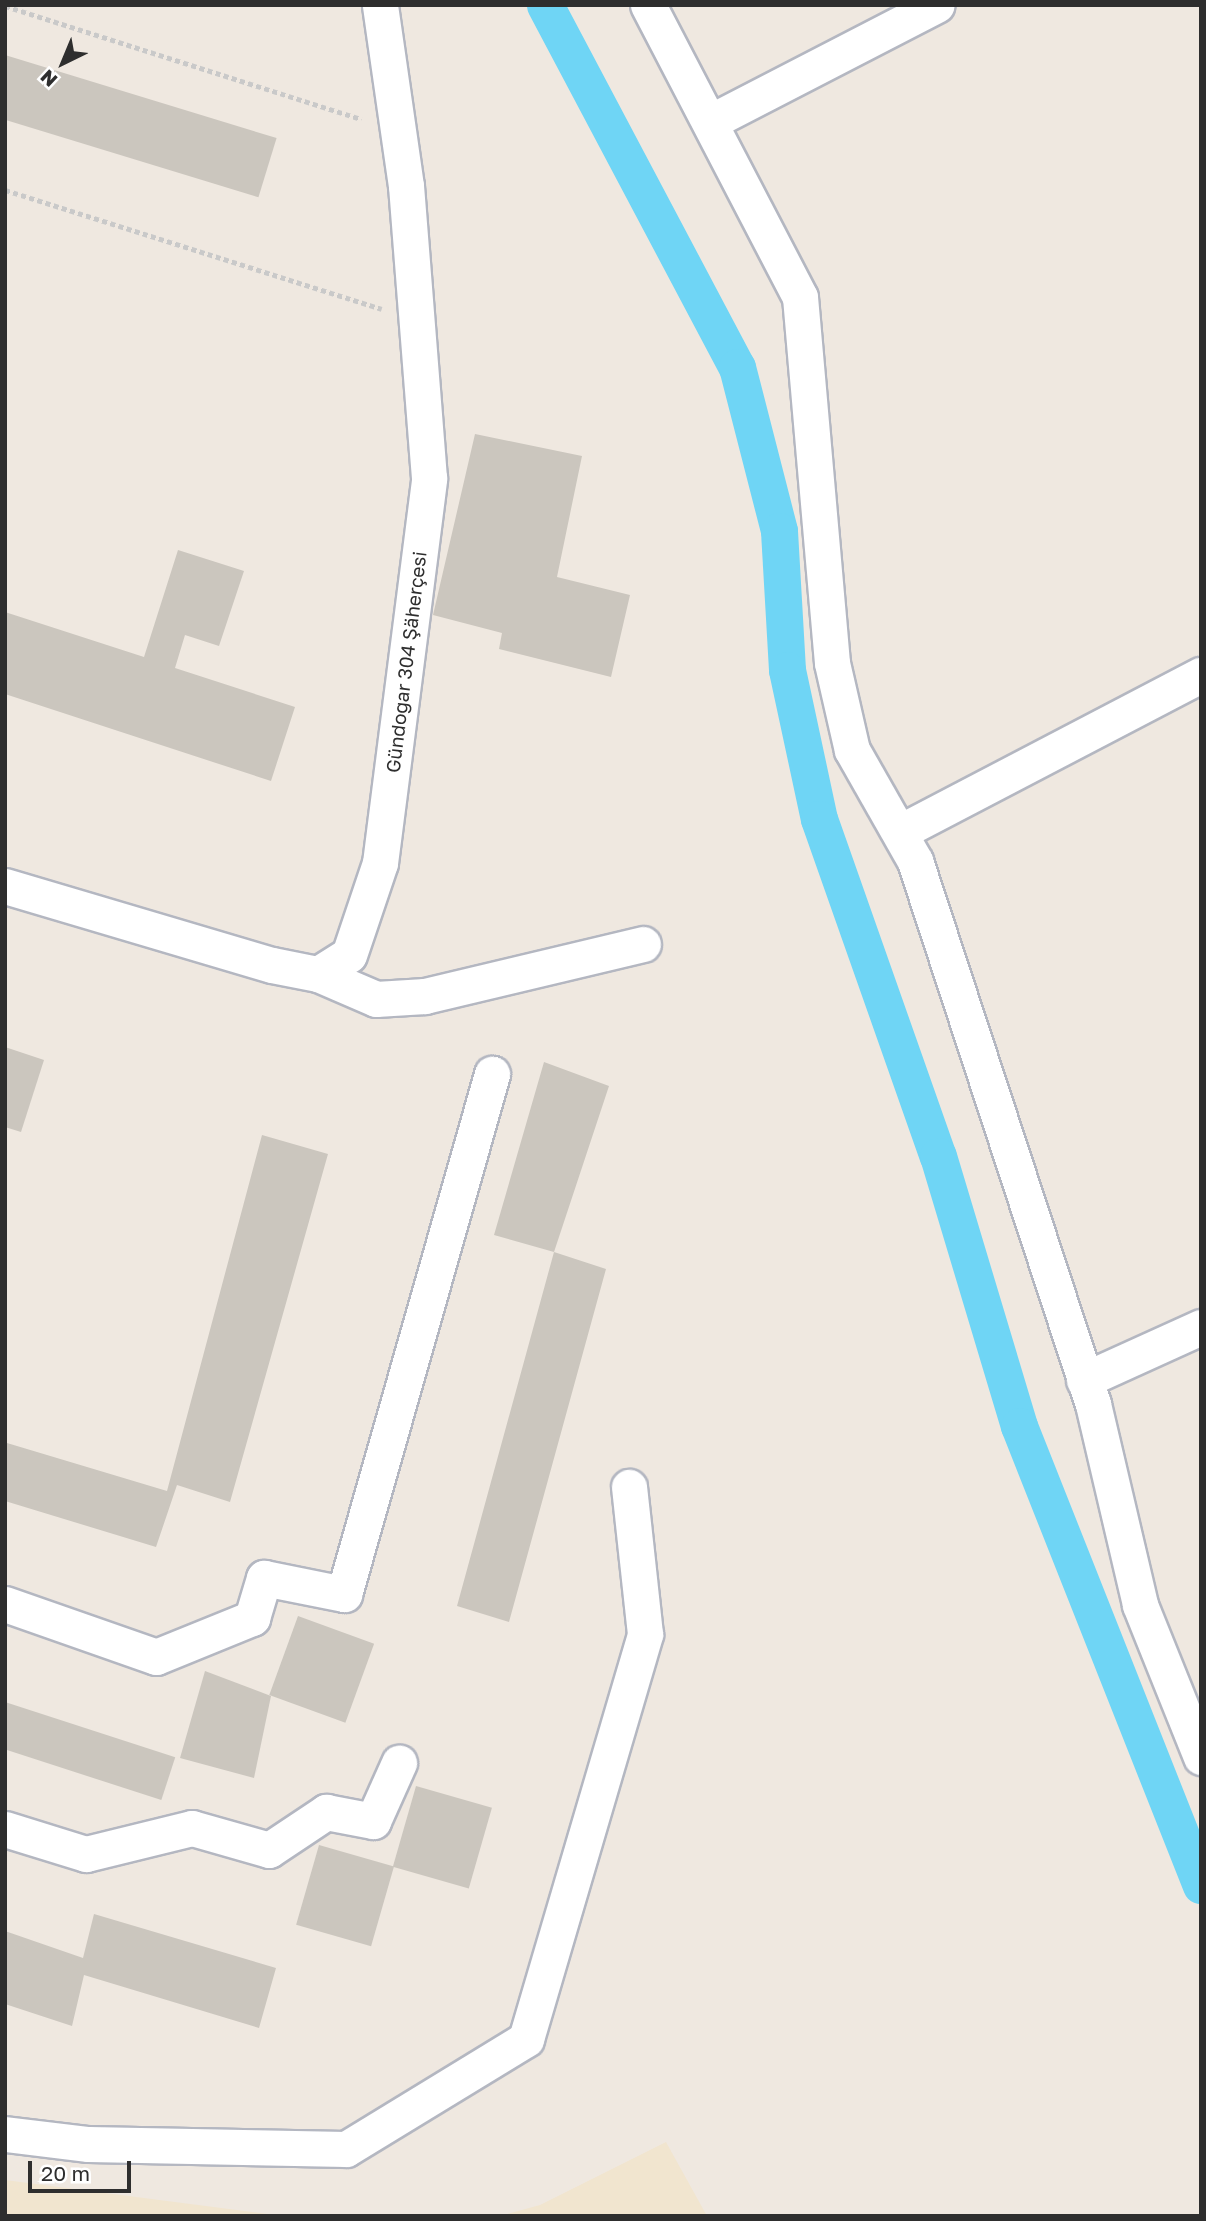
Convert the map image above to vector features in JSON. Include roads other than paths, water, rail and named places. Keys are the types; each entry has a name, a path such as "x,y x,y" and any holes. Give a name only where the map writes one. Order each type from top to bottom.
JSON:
{"street":[{"name":"Gündogar 304 Şäherçesi","path":"317,974 349,955 380,863 429,478 419,321 398,130 380,5"},
{"path":"648,5 800,297 832,663 852,750 902,831 1084,1380 1140,1605 1201,1757"},
{"path":"710,122 937,5"},
{"path":"902,831 1201,675"},
{"path":"5,886 217,953 317,974 376,999 425,996 643,944"},
{"path":"5,1604 156,1657 252,1618 264,1578 344,1594 492,1074"},
{"path":"1084,1380 1201,1326"},
{"path":"5,2134 88,2144 346,2149 526,2039 645,1634 629,1487"},
{"path":"5,1829 86,1854 192,1828 269,1850 326,1812 373,1821 399,1763"}],"waterway":[{"path":"545,5 737,367 779,531 787,670 819,819 938,1156 1019,1426 1201,1885"}]}
